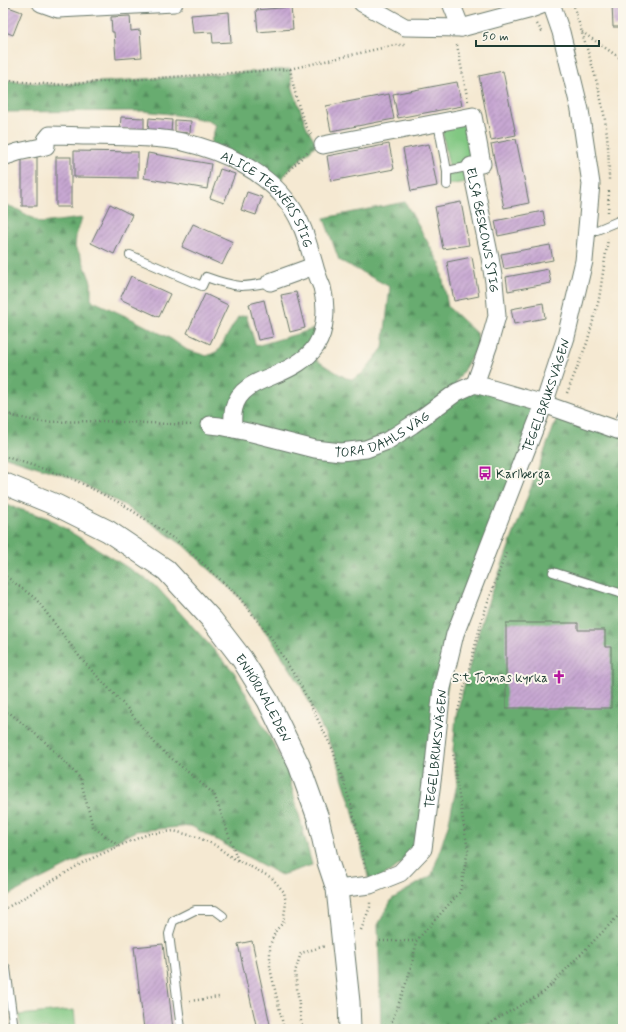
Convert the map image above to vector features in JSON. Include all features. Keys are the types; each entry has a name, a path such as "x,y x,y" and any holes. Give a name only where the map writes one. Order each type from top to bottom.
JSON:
{"street":[{"path":"41,3 58,9 174,3"},
{"path":"362,3 405,27 459,34 547,3"},
{"path":"451,3 459,34"},
{"name":"TEGELBRUKSVÄGEN","path":"337,889 370,885 400,872 423,850 434,774 442,688 455,634 544,404 566,337 584,261 591,184 580,110 561,32 551,3"},
{"path":"316,144 473,116"},
{"name":"ELSA BESKOWS STIG","path":"473,116 482,164 471,166 490,258 494,282 496,316 489,344 475,384"},
{"name":"ALICE TEGNÉRS STIG","path":"3,157 46,146 46,140 50,136 117,136 163,139 182,142 221,154 239,162 256,172 281,193 300,221 322,289 325,308 324,326 316,346 301,361 278,374 261,380 250,386 242,393 236,401 234,408 232,416 233,429"},
{"path":"270,282 314,266"},
{"path":"475,384 544,404 620,431"},
{"name":"TORA DAHLS VÄG","path":"210,425 233,429 315,449 341,452 366,449 388,441 457,392 475,384"},
{"name":"ENHÖRNALEDEN","path":"3,483 56,505 108,532 166,570 212,620 242,658 268,701 299,765 318,818 328,862 337,889 349,1002 350,1029"}],"lane":[{"path":"438,123 447,171 447,185"},
{"path":"447,171 471,166"},
{"path":"587,228 597,230 623,219"},
{"path":"130,255 202,286 206,277 221,283 240,286 270,282"},
{"path":"620,431 623,412"},
{"path":"554,572 623,594"},
{"path":"181,1029 169,934 173,921 195,910 215,910 223,916"},
{"path":"6,968 14,1029"}],"path":[{"path":"582,32 623,60"},
{"path":"459,34 470,109 473,116"},
{"path":"3,80 56,85 290,69 294,89 307,128 316,144 294,165"},
{"path":"3,410 13,416"},
{"path":"3,414 41,422 101,421 210,425"},
{"path":"456,716 483,616 508,546"},
{"path":"3,574 36,599 82,660 127,708 158,747 214,794 238,861"},
{"path":"3,712 10,713 45,742 80,778 93,827 119,846"},
{"path":"384,1029 390,1027 415,952 416,941 460,892 468,850 453,751"},
{"path":"3,910 84,862 148,834 174,831 197,837 215,845 231,858 272,878 284,892 286,903 283,923 276,930 270,945 270,968 284,1029"},
{"path":"362,936 361,929 370,907 370,885"},
{"path":"482,1029 544,992 623,908"},
{"path":"380,941 416,941"},
{"path":"302,1029 295,972 301,953 327,945"},
{"path":"177,1002 219,997"}],"green space":[{"path":"290,69 293,89 307,128 317,144 294,165 274,187 209,149 216,125 206,120 143,111 3,112 3,80 56,85"},
{"path":"468,121 476,161 449,166 441,126"},
{"path":"471,166 474,181 447,185 447,171"},
{"path":"405,202 440,264 448,307 477,334 479,345 455,384 475,384 544,404 455,634 423,849 370,885 352,808 333,750 300,684 271,639 238,596 183,545 124,505 69,477 3,456 3,204 15,208 41,223 82,218 76,236 75,247 81,256 91,282 91,300 171,339 187,350 207,356 218,351 238,317 246,315 256,346 324,326 309,355 346,378 353,379 362,374 383,348 390,287 339,260 324,218"},
{"path":"560,410 623,432 623,1029 381,1029 378,925 392,899 432,875 449,822 457,784 453,751 456,716 483,616"},
{"path":"3,504 48,518 154,584 234,672 287,769 312,865 281,875 191,826 136,831 3,898"},
{"path":"74,1010 76,1029 21,1029 19,1015"}],"building":[{"path":"612,3 623,3 623,27 613,27"},
{"path":"3,5 22,12 13,35 3,31"},
{"path":"291,7 293,29 258,32 256,10"},
{"path":"229,12 231,42 213,43 212,32 193,33 191,15"},
{"path":"130,16 131,31 140,30 142,57 116,59 114,32 112,32 111,17"},
{"path":"503,71 516,135 491,140 479,76"},
{"path":"457,82 462,106 398,118 393,94"},
{"path":"389,94 394,119 331,131 326,106"},
{"path":"121,117 144,118 144,130 120,129"},
{"path":"149,118 172,120 171,132 148,130"},
{"path":"175,120 191,121 190,133 175,132"},
{"path":"516,139 529,203 504,208 491,144"},
{"path":"389,144 394,169 331,181 327,156"},
{"path":"429,144 437,186 411,191 403,149"},
{"path":"74,151 138,152 138,178 74,177"},
{"path":"148,153 211,164 207,189 144,178"},
{"path":"22,157 37,157 37,206 22,206"},
{"path":"56,157 71,157 71,207 56,207"},
{"path":"220,169 235,174 224,203 210,198"},
{"path":"247,192 262,197 256,215 241,210"},
{"path":"461,202 469,245 443,249 435,207"},
{"path":"110,204 132,215 114,254 91,243"},
{"path":"543,211 546,226 498,236 495,221"},
{"path":"193,224 233,242 222,265 182,247"},
{"path":"550,245 553,260 504,269 501,254"},
{"path":"472,257 479,296 454,301 447,262"},
{"path":"548,269 551,283 508,291 506,277"},
{"path":"131,276 170,294 159,317 120,299"},
{"path":"296,292 305,328 290,332 281,295"},
{"path":"205,294 228,305 210,344 187,333"},
{"path":"264,300 273,337 258,340 249,304"},
{"path":"543,303 545,318 514,324 511,309"},
{"name":"S:t Tomas kyrka","path":"506,623 578,623 578,630 605,630 605,647 611,647 611,708 506,708"},
{"path":"252,941 271,1029 257,1029 238,944"},
{"path":"163,944 173,1029 144,1029 134,947"}],"place":[{"name":"Karlberga","path":"485,473"},
{"name":"S:t Tomas kyrka","path":"559,677"}]}
